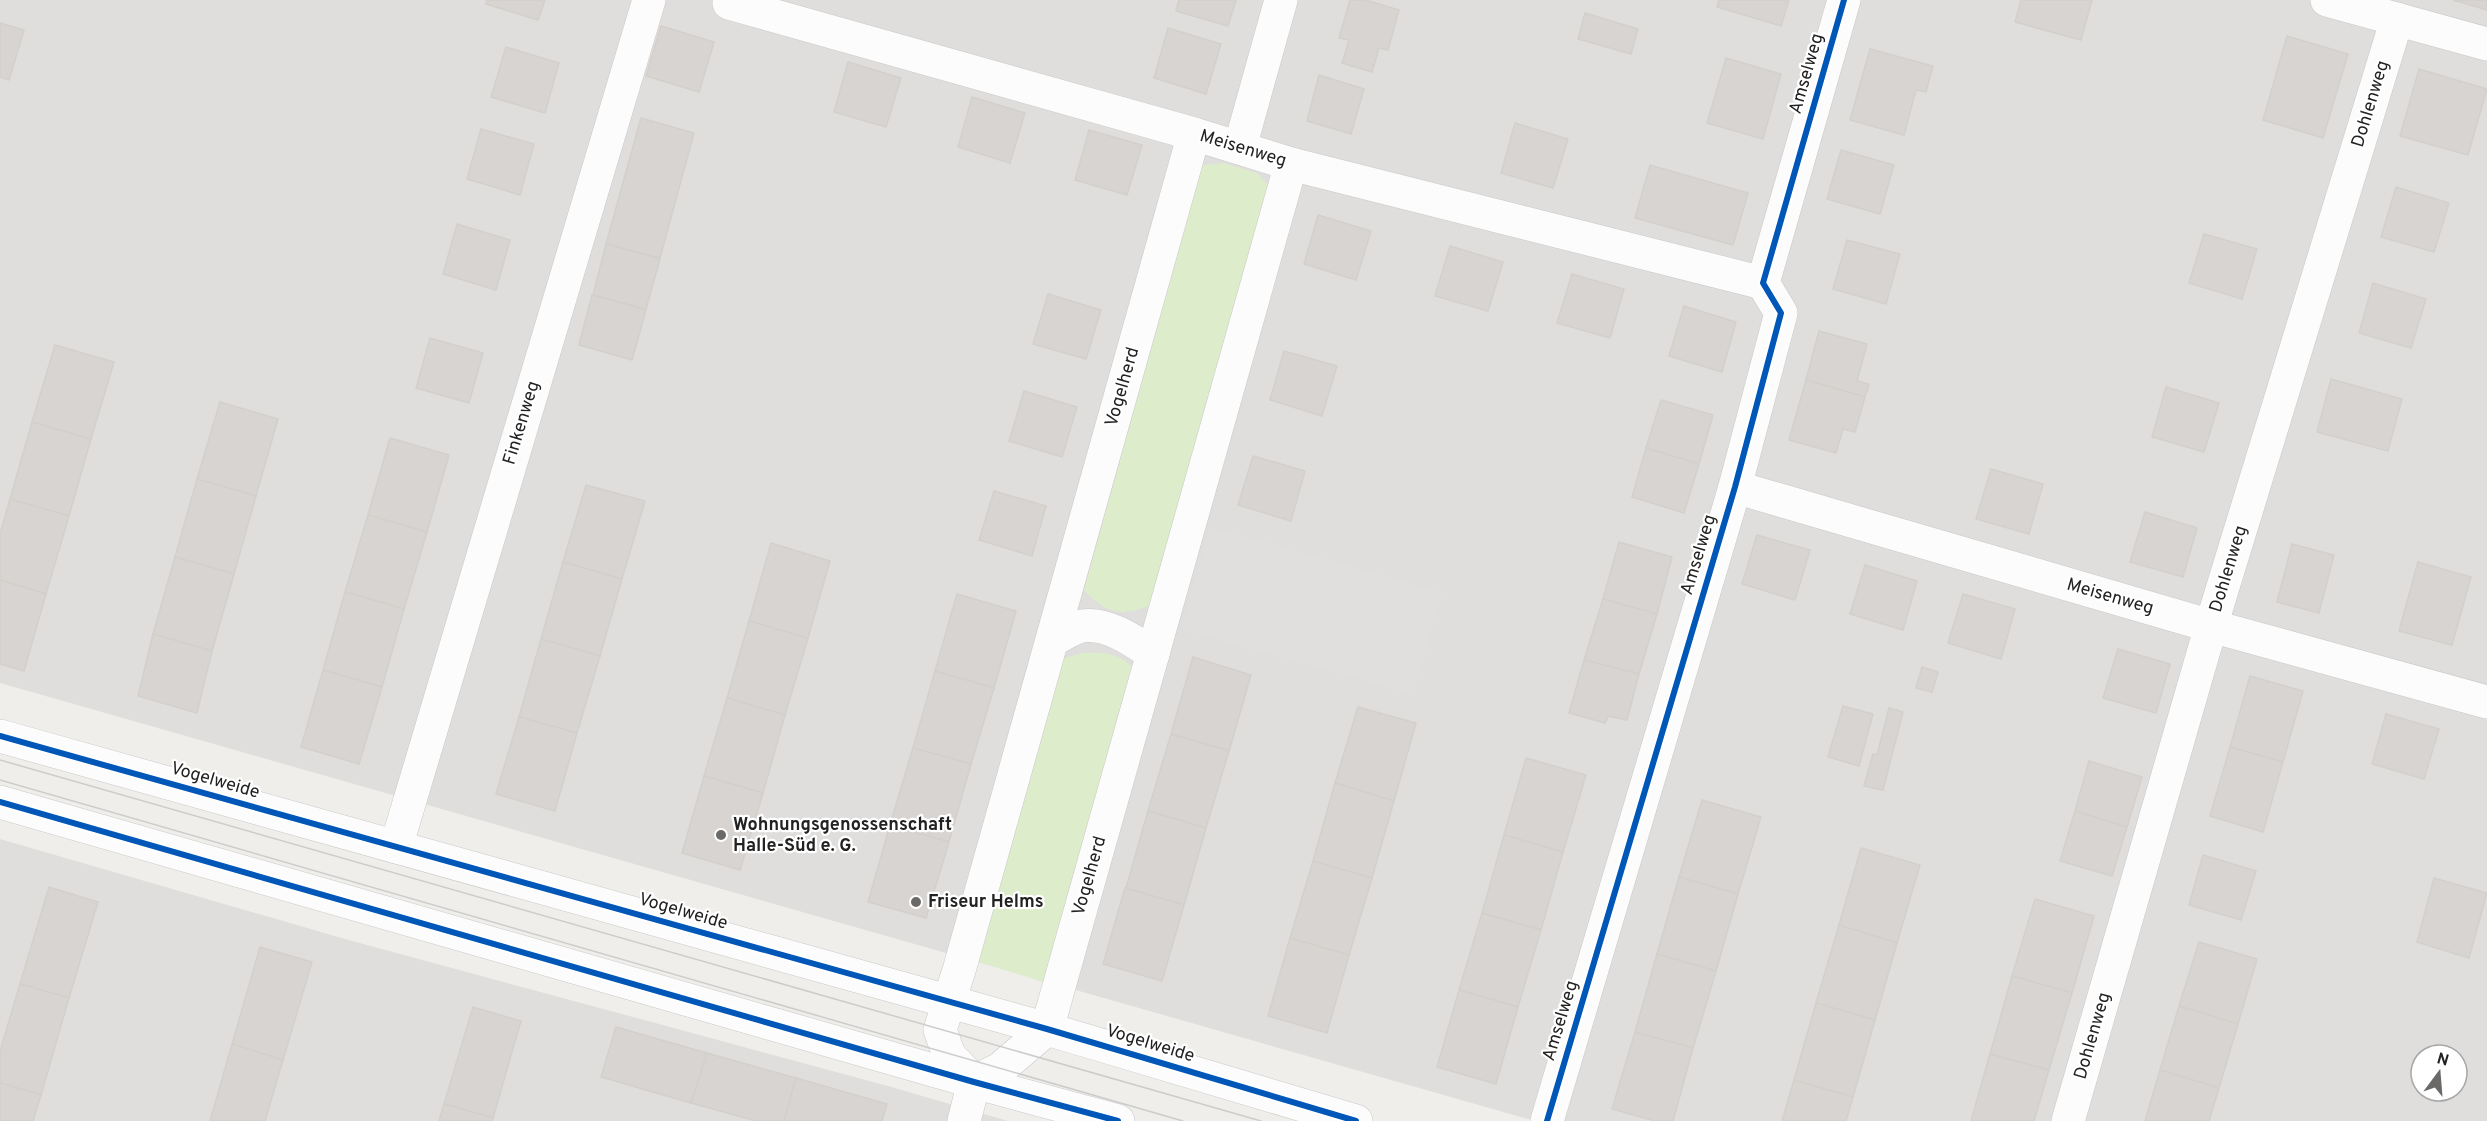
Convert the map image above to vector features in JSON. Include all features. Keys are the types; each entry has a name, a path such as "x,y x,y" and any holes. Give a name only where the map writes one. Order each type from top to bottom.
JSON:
{"street":[{"name":"Finkenweg","path":"396,847 649,0"},
{"name":"Meisenweg","path":"730,0 729,3 1240,147 1291,164 1763,283"},
{"path":"1240,147 1281,0"},
{"name":"Amselweg","path":"1547,1121 1735,487 1781,313 1763,283 1844,0"},
{"path":"2327,0 2487,44"},
{"name":"Dohlenweg","path":"2068,1121 2211,626 2397,19"},
{"name":"Vogelherd","path":"974,1082 949,1055 940,1030 950,1002 1194,134"},
{"name":"Vogelherd","path":"1047,1029 1291,164"},
{"name":"Meisenweg","path":"1735,487 2211,626 2487,702"},
{"path":"1052,640 1082,626 1099,627 1134,640 1153,654"},
{"name":"Vogelweide","path":"0,736 1047,1029 1356,1121"},
{"path":"0,802 974,1082 1118,1121"},
{"path":"964,1121 974,1082 1000,1069 1047,1029"}],"shaded area":[{"path":"0,0 2487,0 2487,1121 1535,1121 0,683"},
{"path":"1210,527 1442,592 1413,694 1181,629"},
{"path":"0,839 345,939 888,1086 1008,1121 0,1121"}],"green space":[{"path":"1223,163 1257,173 1274,192 1153,604 1132,611 1116,611 1100,605 1084,590 1202,165"},
{"path":"1082,653 1110,654 1134,668 1049,984 976,961 1062,659"}],"building":[{"path":"487,0 545,0 538,20 486,4"},
{"path":"1179,0 1236,0 1228,26 1176,11"},
{"path":"1350,0 1366,0 1399,10 1388,50 1379,48 1372,72 1342,63 1349,40 1339,38"},
{"path":"1719,0 1789,0 1781,26 1717,7"},
{"path":"2021,0 2092,0 2081,40 2015,22"},
{"path":"2453,0 2487,0 2487,10"},
{"path":"1585,13 1638,29 1631,54 1578,39"},
{"path":"0,23 24,30 9,80 0,77"},
{"path":"661,26 714,42 699,92 646,76"},
{"path":"1168,28 1221,44 1206,94 1154,78"},
{"path":"2287,36 2348,54 2323,138 2263,120"},
{"path":"506,47 559,63 545,113 491,97"},
{"path":"1870,49 1933,66 1926,92 1916,90 1904,135 1850,120"},
{"path":"1726,58 1781,74 1763,139 1707,123"},
{"path":"848,62 901,78 886,127 834,112"},
{"path":"2419,69 2487,89 2468,155 2400,136"},
{"path":"1319,75 1364,89 1351,134 1307,121"},
{"path":"972,97 1025,113 1010,163 958,147"},
{"path":"641,118 694,133 660,258 606,244"},
{"path":"1515,123 1568,139 1553,188 1501,173"},
{"path":"481,129 534,144 520,195 467,179"},
{"path":"1089,130 1142,145 1127,195 1075,180"},
{"path":"1841,150 1894,165 1880,214 1827,199"},
{"path":"1650,165 1748,193 1733,245 1635,218"},
{"path":"2396,187 2449,203 2434,252 2381,237"},
{"path":"1318,215 1371,231 1356,280 1304,264"},
{"path":"457,224 510,240 496,290 443,274"},
{"path":"2204,234 2257,249 2242,299 2189,283"},
{"path":"1847,240 1900,254 1886,304 1833,289"},
{"path":"606,244 660,259 646,309 593,295"},
{"path":"1450,246 1503,262 1488,311 1435,296"},
{"path":"1572,274 1624,289 1610,338 1557,323"},
{"path":"2373,283 2426,299 2411,348 2359,333"},
{"path":"1048,294 1101,310 1086,359 1033,344"},
{"path":"592,295 646,310 632,360 579,345"},
{"path":"1684,306 1736,322 1722,372 1669,356"},
{"path":"1819,331 1867,344 1857,381 1869,384 1865,397 1806,380"},
{"path":"430,338 483,353 469,403 416,388"},
{"path":"55,345 114,362 91,439 32,422"},
{"path":"1284,351 1337,366 1322,416 1270,400"},
{"path":"2331,379 2402,399 2388,451 2317,432"},
{"path":"1806,380 1865,397 1855,432 1843,429 1836,453 1789,440"},
{"path":"2166,387 2219,403 2204,452 2152,437"},
{"path":"1024,391 1077,407 1062,457 1009,441"},
{"path":"1661,400 1713,415 1699,464 1646,448"},
{"path":"220,402 278,419 256,496 197,479"},
{"path":"32,422 91,439 69,516 10,499"},
{"path":"390,438 449,455 427,532 368,515"},
{"path":"1646,448 1699,464 1684,513 1632,497"},
{"path":"1253,456 1305,471 1291,521 1238,505"},
{"path":"1991,469 2043,484 2029,534 1976,519"},
{"path":"197,479 256,496 234,574 175,557"},
{"path":"586,485 645,501 622,579 563,562"},
{"path":"994,491 1046,506 1032,556 979,540"},
{"path":"10,499 69,516 46,594 0,580 0,534"},
{"path":"2145,512 2197,528 2183,577 2130,562"},
{"path":"368,515 427,532 404,609 345,592"},
{"path":"1757,535 1810,550 1795,600 1742,584"},
{"path":"1619,542 1672,557 1657,614 1603,599"},
{"path":"771,543 830,561 808,638 749,621"},
{"path":"2292,544 2334,555 2319,613 2277,602"},
{"path":"175,557 234,574 212,651 153,634"},
{"path":"563,562 622,579 600,656 541,639"},
{"path":"2418,562 2471,577 2452,645 2399,631"},
{"path":"1865,565 1917,581 1903,630 1850,614"},
{"path":"0,580 46,594 24,671 0,664"},
{"path":"345,592 404,609 382,687 323,670"},
{"path":"957,594 1016,611 994,688 935,671"},
{"path":"1963,594 2015,609 2001,659 1948,643"},
{"path":"1603,599 1657,614 1639,674 1584,660"},
{"path":"749,621 808,638 785,715 727,698"},
{"path":"153,634 212,651 197,713 138,696"},
{"path":"541,639 600,656 577,733 519,717"},
{"path":"2118,649 2170,664 2156,713 2103,698"},
{"path":"1193,657 1251,675 1229,751 1171,734"},
{"path":"1584,660 1639,674 1627,720 1608,716 1605,723 1569,713"},
{"path":"1922,667 1938,672 1932,692 1916,688"},
{"path":"323,670 382,687 359,764 301,747"},
{"path":"935,671 994,688 971,764 913,748"},
{"path":"2250,676 2303,691 2283,762 2230,747"},
{"path":"727,698 785,715 763,793 704,776"},
{"path":"1843,706 1873,714 1859,766 1828,757"},
{"path":"1358,707 1416,723 1394,801 1335,783"},
{"path":"1889,708 1903,712 1883,790 1864,786 1873,754 1877,755"},
{"path":"2386,714 2439,729 2424,779 2372,764"},
{"path":"519,717 577,733 555,811 496,794"},
{"path":"1171,734 1229,751 1206,828 1148,811"},
{"path":"2230,747 2283,762 2263,832 2210,816"},
{"path":"913,748 971,764 949,842 890,825"},
{"path":"1526,758 1586,775 1563,852 1504,835"},
{"path":"2089,761 2142,777 2127,827 2075,811"},
{"path":"704,776 763,793 740,870 682,853"},
{"path":"1335,783 1394,801 1372,878 1313,861"},
{"path":"1702,800 1761,817 1738,894 1679,877"},
{"path":"1148,811 1206,828 1184,905 1126,888"},
{"path":"2075,811 2127,827 2112,876 2060,861"},
{"path":"890,825 949,842 926,918 868,902"},
{"path":"1504,835 1563,852 1541,930 1482,913"},
{"path":"1861,848 1920,865 1897,943 1839,925"},
{"path":"2203,855 2256,871 2241,920 2189,905"},
{"path":"1313,861 1372,878 1349,955 1290,938"},
{"path":"1679,877 1738,894 1716,971 1657,954"},
{"path":"2434,878 2487,893 2469,958 2417,942"},
{"path":"49,887 98,902 69,998 20,984"},
{"path":"1125,888 1184,905 1162,981 1103,964"},
{"path":"2035,899 2094,916 2072,993 2012,976"},
{"path":"1482,913 1541,930 1518,1007 1459,990"},
{"path":"1839,925 1897,943 1875,1020 1816,1003"},
{"path":"1290,938 1349,955 1327,1033 1268,1016"},
{"path":"2199,942 2257,959 2238,1024 2179,1006"},
{"path":"260,947 312,962 283,1060 232,1044"},
{"path":"1657,954 1716,971 1693,1048 1635,1032"},
{"path":"2012,976 2072,993 2049,1070 1990,1054"},
{"path":"20,984 69,998 41,1095 0,1083 0,1051"},
{"path":"1459,990 1518,1007 1496,1084 1437,1067"},
{"path":"1816,1003 1875,1020 1853,1097 1794,1080"},
{"path":"2179,1006 2238,1024 2219,1088 2160,1070"},
{"path":"473,1007 521,1021 493,1118 444,1104"},
{"path":"616,1027 707,1053 691,1103 601,1077"},
{"path":"1635,1032 1693,1048 1673,1121 1655,1121 1612,1109"},
{"path":"232,1044 283,1060 265,1121 210,1121"},
{"path":"707,1053 796,1078 784,1121 756,1121 691,1103"},
{"path":"1990,1054 2049,1070 2034,1121 1971,1121"},
{"path":"2160,1070 2219,1088 2209,1121 2145,1121"},
{"path":"796,1078 887,1104 882,1121 784,1121"},
{"path":"1794,1080 1853,1097 1846,1121 1782,1121"},
{"path":"0,1083 41,1095 33,1121 0,1121"},
{"path":"444,1104 493,1118 492,1121 439,1121"}],"tram line":[{"path":"0,760 1261,1121"},
{"path":"0,780 1183,1121"}],"cycle path":[{"path":"1547,1121 1735,487 1781,313 1763,283 1844,0"},
{"path":"0,736 1047,1029 1356,1121"},
{"path":"0,802 974,1082 1118,1121"}],"place":[{"name":"Wohnungsgenossenschaft Halle-Süd e. G.","path":"721,835"},
{"name":"Friseur Helms","path":"916,902"}]}
